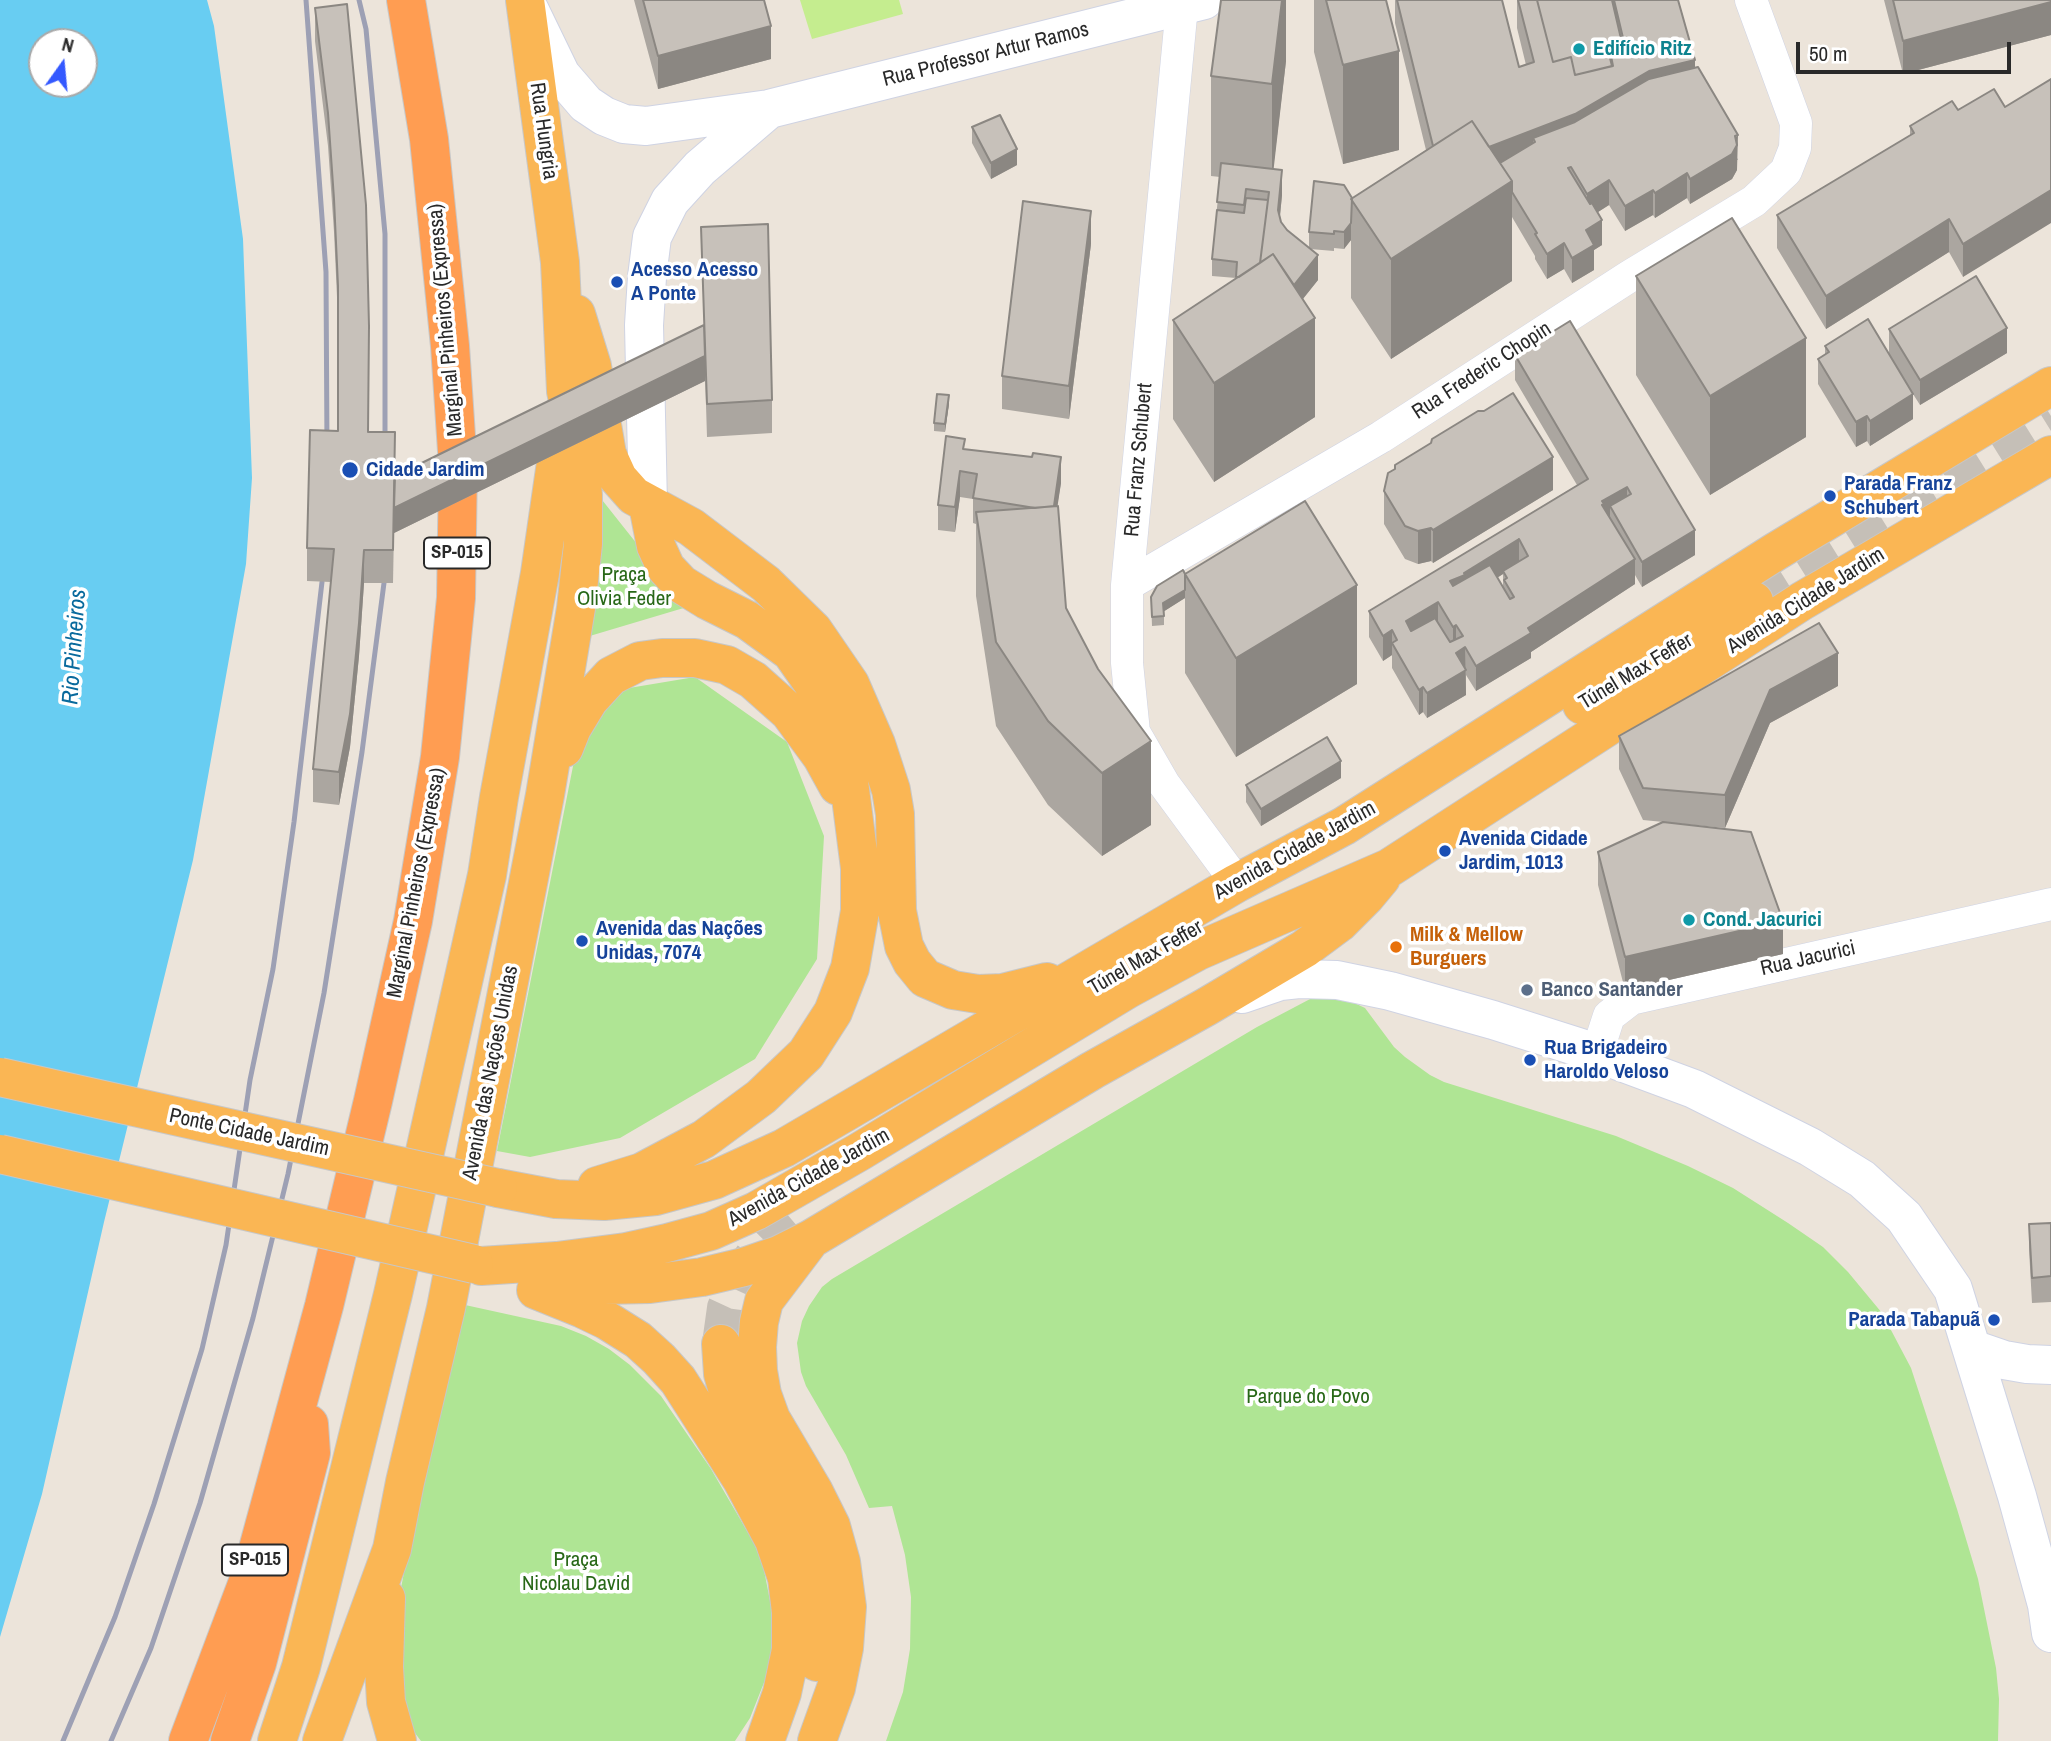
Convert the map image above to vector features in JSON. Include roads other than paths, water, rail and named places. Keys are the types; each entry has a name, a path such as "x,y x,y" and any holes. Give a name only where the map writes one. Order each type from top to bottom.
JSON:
{"highway":[{"name":"Marginal Pinheiros (Expressa)","path":"188,1741 252,1570 324,1306 413,921 440,757 456,598 458,466 450,346 429,139 406,0"},
{"name":"Rua Hungria","path":"525,0 560,262"},
{"path":"560,262 592,366 607,454 618,478 634,496 691,527 766,584 813,630 850,684 876,744 891,790 895,814 897,911 904,946 912,962 925,978 953,990 978,994 1003,993 1080,975"},
{"name":"Avenida das Nações Unidas","path":"321,1741 392,1549 404,1482 446,1308 545,795 576,608 583,544 583,495 579,453 566,391 560,262"},
{"name":"Avenida Cidade Jardim","path":"498,1188 556,1199 604,1201 656,1196 714,1180 784,1148 1237,883 1344,826 1775,552 2051,386"},
{"name":"Avenida das Nações Unidas","path":"277,1741 301,1667 393,1294 487,875 540,573 566,391"},
{"path":"1802,601 2051,431"},
{"name":"Avenida Cidade Jardim","path":"477,1265 557,1261 626,1252 711,1231 756,1211 859,1152 1139,982 1198,951 1389,868 1802,601 2051,455"},
{"path":"556,1199 642,1172 704,1139 761,1097 806,1054 833,1012 850,968 860,911 860,868 848,774 839,740 821,695 791,652 747,620 681,584 666,568 656,546 648,505"},
{"name":"Túnel Max Feffer","path":"784,1148 840,1131 1435,794 1754,601"},
{"path":"545,795 572,728 589,700 611,676 640,662 662,658 695,658 727,665 753,681 789,712 822,757 852,812"},
{"path":"817,1741 836,1688 844,1648 846,1607 841,1562 831,1526 771,1419 762,1394 757,1347 764,1301 802,1230 877,1167 1056,1062 1300,928 1389,868"},
{"name":"Avenida Cidade Jardim","path":"477,1265 550,1279 650,1284 702,1277 779,1255 802,1230 1206,1007 1304,949 1339,923 1366,897 1389,868"},
{"name":"Ponte Cidade Jardim","path":"0,1077 498,1188"},
{"path":"0,1154 477,1265 583,1308 638,1340 678,1380 742,1480 774,1540 787,1578 791,1612 791,1650 782,1693 765,1741"},
{"path":"721,1344 723,1374 730,1398 799,1522 813,1562 820,1627 818,1659 808,1707 795,1741"},
{"path":"230,1741 257,1664 312,1453 306,1373"},
{"path":"392,1549 387,1588 384,1667 386,1702 397,1741"}],"street":[{"name":"Rua Professor Artur Ramos","path":"525,0 561,75 586,104 604,116 624,124 646,126 769,109 1193,3"},
{"name":"Rua Frederic Chopin","path":"1127,584 1381,437 1630,276 1754,201 1786,171 1795,148 1796,123 1751,0"},
{"name":"Rua Franz Schubert","path":"1193,3 1127,584 1127,663 1134,732 1164,784 1237,883"},
{"name":"Rua Professor Artur Ramos","path":"648,505 644,325 646,277 652,237 670,201 700,168 769,109"},
{"name":"Rua Jacurici","path":"1597,1053 1609,1016 1631,999 2051,904"},
{"path":"1206,1007 1280,981 1299,979 1337,979 1390,991 1597,1053 1694,1089 1810,1147 1862,1179 1904,1217 1953,1289 2017,1496 2047,1605 2051,1633"},
{"path":"1972,1349 2004,1360 2051,1365"}],"water":[{"name":"Rio Pinheiros","path":"0,0 207,0 214,26 243,239 252,478 246,564 193,860 104,1222 42,1494 0,1637"}],"tunnel":[{"path":"1754,601 2051,416"},
{"path":"721,1344 726,1308 742,1273 755,1254 792,1220"}],"railway":[{"path":"306,0 326,272 327,451"},
{"path":"359,0 366,29 385,234 385,451"},
{"path":"63,1741 115,1617 154,1504 202,1349 226,1245 250,1080 273,969 294,822 322,582"},
{"path":"111,1741 151,1648 200,1503 253,1318 288,1174 324,993 362,752 384,583"}],"place":[{"name":"Edifício Ritz","path":"1579,49"},
{"name":"Acesso Acesso A Ponte","path":"617,282"},
{"name":"Cidade Jardim","path":"350,470"},
{"name":"Parada Franz Schubert","path":"1830,496"},
{"name":"Avenida Cidade Jardim, 1013","path":"1445,851"},
{"name":"Cond. Jacurici","path":"1689,920"},
{"name":"Avenida das Nações Unidas, 7074","path":"582,941"},
{"name":"Milk & Mellow Burguers","path":"1396,947"},
{"name":"Banco Santander","path":"1527,990"},
{"name":"Rua Brigadeiro Haroldo Veloso","path":"1530,1060"},
{"name":"Parada Tabapuã","path":"1994,1320"}],"park label":[{"name":"Praça Olivia Feder","path":"624,587"},
{"name":"Parque do Povo","path":"1308,1397"},
{"name":"Praça Nicolau David","path":"576,1572"}]}
